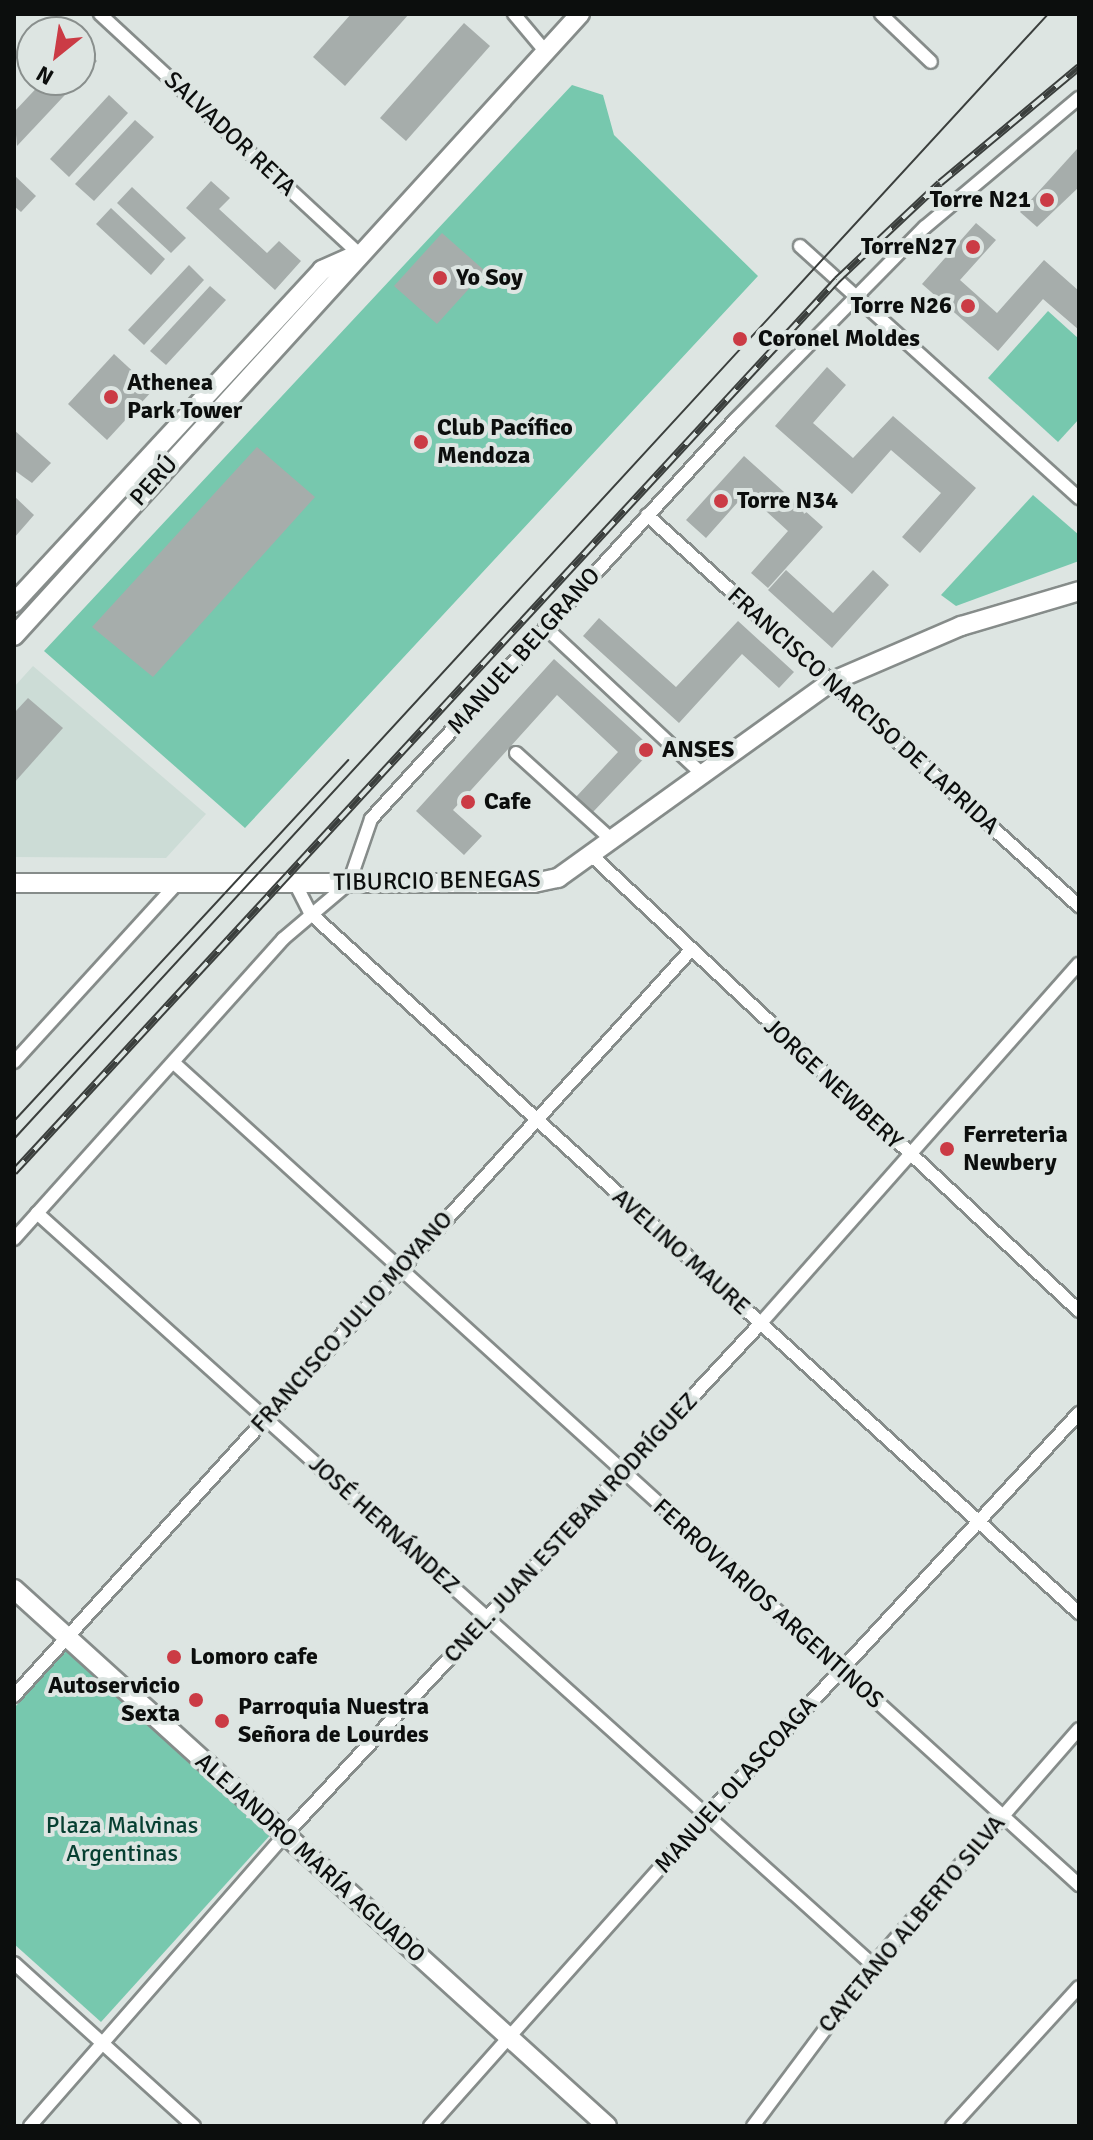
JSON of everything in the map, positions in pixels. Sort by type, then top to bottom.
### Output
[{"type":"street","name":"SALVADOR RETA","points":[[100,14],[359,254]]},
{"type":"street","points":[[514,14],[545,51]]},
{"type":"street","name":"PERÚ","points":[[14,636],[580,14]]},
{"type":"street","points":[[881,14],[931,62]]},
{"type":"street","name":"MANUEL BELGRANO","points":[[349,883],[371,819],[647,515],[855,295],[948,207],[1077,104]]},
{"type":"street","points":[[800,246],[1079,498]]},
{"type":"street","name":"PERÚ","points":[[14,603],[322,270],[359,254]]},
{"type":"street","name":"FRANCISCO NARCISO DE LAPRIDA","points":[[647,515],[1079,906]]},
{"type":"street","name":"TIBURCIO BENEGAS","points":[[14,883],[534,883],[558,878],[831,682],[961,626],[1079,591]]},
{"type":"street","points":[[546,628],[702,774]]},
{"type":"street","points":[[516,753],[611,839]]},
{"type":"street","name":"JORGE NEWBERY","points":[[590,854],[1079,1311]]},
{"type":"street","points":[[14,1062],[179,881]]},
{"type":"street","name":"AVELINO MAURE","points":[[294,881],[310,913],[1079,1613]]},
{"type":"street","points":[[14,1239],[310,913],[349,883]]},
{"type":"street","name":"FRANCISCO JULIO MOYANO","points":[[14,1696],[398,1269],[691,950]]},
{"type":"street","name":"CNEL. JUAN ESTEBAN RODRÍGUEZ","points":[[30,2126],[285,1835],[760,1324],[1079,964]]},
{"type":"street","name":"FERROVIARIOS ARGENTINOS","points":[[174,1063],[1079,1885]]},
{"type":"street","name":"JOSÉ HERNÁNDEZ","points":[[37,1213],[873,1965]]},
{"type":"street","name":"MANUEL OLASCOAGA","points":[[430,2126],[707,1815],[1079,1413]]},
{"type":"street","name":"ALEJANDRO MARÍA AGUADO","points":[[14,1589],[607,2126]]},
{"type":"street","name":"CAYETANO ALBERTO SILVA","points":[[753,2126],[873,1965],[1079,1729]]},
{"type":"street","points":[[14,1963],[194,2126]]},
{"type":"street","points":[[952,2126],[1079,1987]]},
{"type":"shaded area","points":[[33,666],[206,814],[166,858],[14,857],[14,687]]},
{"type":"green space","name":"Club Pacífico Mendoza","points":[[572,85],[603,95],[614,135],[758,276],[245,828],[44,651]]},
{"type":"green space","points":[[1048,311],[1079,339],[1079,419],[1058,442],[988,378]]},
{"type":"green space","points":[[1033,495],[1079,535],[1079,561],[956,606],[941,595]]},
{"type":"green space","name":"Plaza Malvinas Argentinas","points":[[69,1648],[273,1832],[101,2022],[14,1944],[14,1708]]},
{"type":"building","points":[[351,14],[409,14],[345,86],[313,57]]},
{"type":"building","points":[[464,23],[490,46],[406,141],[380,118]]},
{"type":"building","points":[[109,95],[128,113],[69,177],[50,159]]},
{"type":"building","points":[[29,96],[64,96],[17,146],[14,112]]},
{"type":"building","points":[[135,120],[154,137],[94,201],[75,184]]},
{"type":"building","name":"Torre N21","points":[[1077,149],[1079,187],[1037,227],[1020,212]]},
{"type":"building","points":[[14,175],[36,196],[21,212],[14,206]]},
{"type":"building","points":[[211,181],[230,198],[219,209],[267,253],[279,241],[301,261],[275,290],[186,208]]},
{"type":"building","points":[[132,187],[186,238],[171,253],[117,203]]},
{"type":"building","points":[[111,208],[165,259],[151,275],[96,224]]},
{"type":"building","points":[[976,223],[996,240],[960,280],[997,313],[1044,260],[1079,291],[1079,330],[1043,299],[998,351],[922,284]]},
{"type":"building","name":"Yo Soy","points":[[442,233],[485,271],[437,324],[394,286]]},
{"type":"building","points":[[189,265],[204,280],[144,345],[128,330]]},
{"type":"building","points":[[210,286],[226,300],[166,365],[150,351]]},
{"type":"building","name":"Athenea Park Tower","points":[[114,354],[153,390],[107,440],[68,404]]},
{"type":"building","points":[[827,367],[846,385],[813,423],[853,458],[893,416],[976,488],[920,553],[902,537],[941,493],[891,450],[852,494],[775,426]]},
{"type":"building","points":[[14,430],[51,463],[32,483],[14,470]]},
{"type":"building","points":[[257,447],[315,497],[153,677],[92,627]]},
{"type":"building","points":[[744,456],[823,527],[768,588],[751,573],[788,531],[746,493],[706,538],[686,520]]},
{"type":"building","points":[[14,496],[34,515],[14,538]]},
{"type":"building","points":[[786,570],[833,613],[873,570],[889,585],[832,648],[768,590]]},
{"type":"building","points":[[599,618],[676,687],[738,621],[794,672],[779,688],[742,654],[679,723],[583,636]]},
{"type":"building","points":[[554,659],[653,749],[592,813],[576,797],[618,752],[557,695],[453,810],[482,836],[464,855],[416,811]]},
{"type":"building","points":[[28,698],[63,728],[14,783],[14,713]]},
{"type":"tram line","points":[[14,1139],[1048,14]]},
{"type":"tram line","points":[[14,1121],[348,760]]},
{"type":"railway","points":[[14,1172],[837,280],[940,183],[1079,67]]},
{"type":"place","name":"Torre N21","points":[[1047,200]]},
{"type":"place","name":"TorreN27","points":[[973,247]]},
{"type":"place","name":"Yo Soy","points":[[440,278]]},
{"type":"place","name":"Torre N26","points":[[968,306]]},
{"type":"place","name":"Coronel Moldes","points":[[740,339]]},
{"type":"place","name":"Athenea Park Tower","points":[[111,397]]},
{"type":"place","name":"Club Pacífico Mendoza","points":[[421,442]]},
{"type":"place","name":"Torre N34","points":[[721,501]]},
{"type":"place","name":"ANSES","points":[[646,750]]},
{"type":"place","name":"Cafe","points":[[468,802]]},
{"type":"place","name":"Ferreteria Newbery","points":[[947,1149]]},
{"type":"place","name":"Lomoro cafe","points":[[174,1657]]},
{"type":"place","name":"Autoservicio Sexta","points":[[196,1700]]},
{"type":"place","name":"Parroquia Nuestra Señora de Lourdes","points":[[222,1721]]}]
